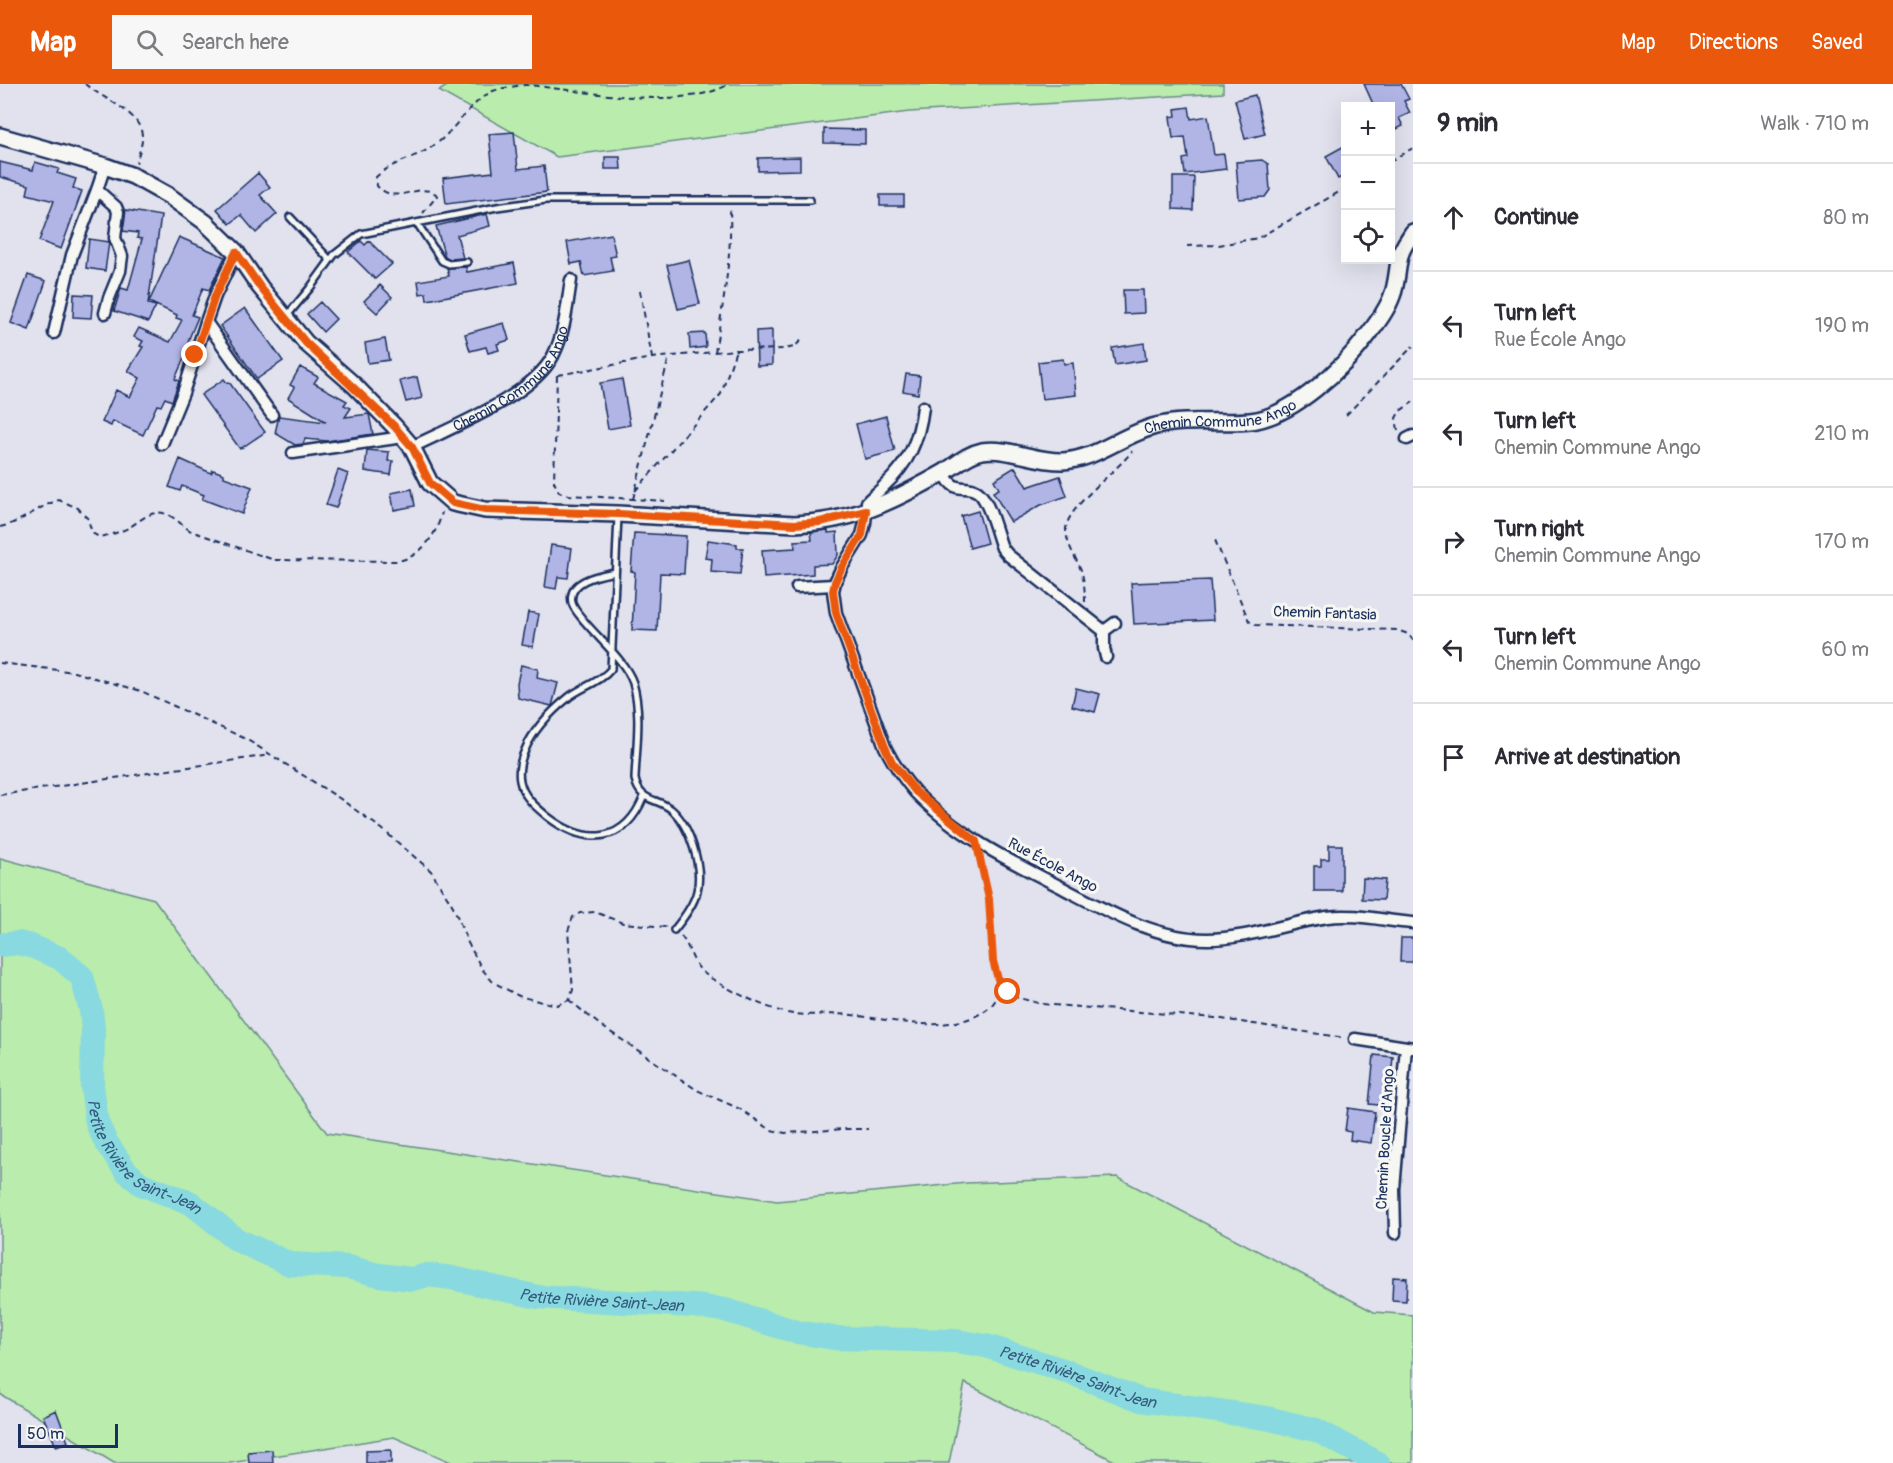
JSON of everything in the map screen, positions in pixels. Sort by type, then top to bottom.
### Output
[{"type":"street","name":"Chemin Commune Ango","points":[[0,136],[133,176],[169,196],[205,222],[236,252],[306,343],[354,386],[408,442],[430,483],[453,503],[485,510],[618,514],[795,524],[828,521],[866,511],[944,472],[966,457],[984,451],[1050,461],[1078,458],[1156,426],[1184,422],[1251,421],[1284,411],[1298,402],[1345,361],[1368,335],[1393,295],[1400,254],[1413,232]]},
{"type":"street","points":[[54,333],[72,255],[105,166]]},
{"type":"street","points":[[97,190],[116,207],[118,212],[115,238],[122,256],[120,271],[105,313]]},
{"type":"street","points":[[162,444],[180,402],[215,296],[236,252]]},
{"type":"street","name":"Chemin Commune Ango","points":[[293,453],[408,442],[499,404],[535,380],[553,357],[561,336],[570,280]]},
{"type":"street","points":[[207,322],[272,416]]},
{"type":"street","points":[[797,587],[834,585],[842,567],[862,535],[867,502],[886,485],[914,448],[919,434],[923,407]]},
{"type":"street","points":[[944,472],[952,485],[972,489],[981,495],[1002,548],[1008,555],[1104,631]]},
{"type":"street","name":"Rue École Ango","points":[[834,585],[836,613],[892,762],[916,792],[976,841],[1135,924],[1185,938],[1208,939],[1234,936],[1327,917],[1344,916],[1413,923]]},
{"type":"street","points":[[1104,631],[1115,623]]},
{"type":"street","points":[[1104,631],[1106,657]]},
{"type":"street","name":"Chemin Boucle d'Ango","points":[[1355,1040],[1409,1048],[1395,1189],[1395,1233]]},
{"type":"lane","points":[[285,318],[330,260],[360,234],[497,207],[546,200],[810,200]]},
{"type":"lane","points":[[290,217],[330,260]]},
{"type":"lane","points":[[417,223],[442,261],[449,264],[467,262]]},
{"type":"lane","points":[[618,514],[611,669],[606,675],[569,698],[536,731],[526,748],[520,766],[520,780],[525,795],[539,810],[569,832],[588,836],[620,829],[631,820],[644,796]]},
{"type":"lane","points":[[615,572],[583,580],[573,593],[572,603],[580,616],[612,653],[622,661],[633,683],[638,712],[635,780],[637,790],[644,796],[671,809],[689,833],[699,877],[697,892],[690,908],[674,930]]},
{"type":"path","points":[[85,84],[135,118],[141,129],[142,140],[133,176]]},
{"type":"path","points":[[417,223],[423,212],[435,200],[436,194],[427,190],[389,195],[377,186],[376,177],[384,169],[419,155],[433,146],[447,135],[476,104],[494,91],[525,85],[630,97],[679,97],[704,93],[729,84]]},
{"type":"path","points":[[1395,158],[1413,148]]},
{"type":"path","points":[[1187,246],[1219,245],[1257,238],[1341,191]]},
{"type":"path","points":[[715,352],[728,273],[731,237],[730,200]]},
{"type":"path","points":[[640,291],[652,358]]},
{"type":"path","points":[[666,501],[569,495],[559,492],[554,482],[557,375],[652,358],[736,350],[785,349],[794,347],[803,339]]},
{"type":"path","points":[[1346,415],[1413,346]]},
{"type":"path","points":[[635,491],[720,394],[736,350]]},
{"type":"path","points":[[633,499],[669,357]]},
{"type":"path","points":[[1410,438],[1400,433],[1396,426],[1396,418],[1400,411],[1413,402]]},
{"type":"path","points":[[1085,617],[1082,573],[1065,533],[1066,524],[1073,511],[1083,500],[1130,455],[1138,439],[1137,432]]},
{"type":"path","points":[[0,527],[18,521],[41,507],[59,500],[78,508],[88,519],[92,533],[99,537],[129,528],[150,513],[161,513],[172,517],[181,526],[191,531],[274,560],[397,561],[412,557],[423,549],[441,517],[442,495]]},
{"type":"path","name":"Chemin Fantasia","points":[[1215,540],[1248,621],[1255,625],[1397,630],[1408,634],[1413,640]]},
{"type":"path","points":[[0,663],[74,672],[141,691],[246,739],[339,798],[382,829],[431,871],[453,906],[468,943],[482,969],[493,982],[519,996],[557,1005],[569,1000],[573,990],[568,931],[573,917],[580,913],[595,912],[623,923],[659,926],[674,930],[684,939],[692,960],[706,974],[769,1007],[792,1014],[839,1014],[910,1023],[951,1022],[981,1013],[993,1005],[1003,987]]},
{"type":"path","points":[[0,795],[271,755]]},
{"type":"path","points":[[976,841],[989,899],[993,961],[1003,987],[1015,997],[1042,1004],[1215,1018],[1355,1040]]},
{"type":"path","points":[[569,1000],[600,1025],[697,1090],[740,1109],[771,1130],[784,1133],[868,1129]]},
{"type":"green space","points":[[450,84],[1223,84],[1223,93],[909,112],[557,157],[439,91]]},
{"type":"green space","points":[[0,858],[154,899],[327,1133],[777,1201],[967,1183],[1117,1177],[1374,1312],[1413,1315],[1413,1463],[1118,1463],[965,1383],[949,1463],[453,1463],[394,1437],[230,1463],[114,1463],[0,1394]]},
{"type":"building","points":[[1364,84],[1401,84],[1409,99],[1404,101],[1410,113],[1399,118],[1403,126],[1395,130],[1395,102],[1372,102]]},
{"type":"building","points":[[1255,95],[1265,134],[1245,139],[1235,100]]},
{"type":"building","points":[[1189,107],[1191,119],[1208,116],[1214,155],[1224,154],[1226,169],[1185,174],[1183,159],[1188,158],[1185,137],[1173,138],[1170,117],[1176,116],[1175,109]]},
{"type":"building","points":[[824,129],[865,130],[865,144],[824,143]]},
{"type":"building","points":[[514,132],[518,169],[544,166],[547,192],[446,204],[443,178],[493,172],[489,134]]},
{"type":"building","points":[[1341,148],[1341,178],[1338,179],[1326,156]]},
{"type":"building","points":[[605,157],[620,157],[621,169],[605,169]]},
{"type":"building","points":[[800,157],[800,170],[758,171],[758,158]]},
{"type":"building","points":[[1262,160],[1268,164],[1270,190],[1265,197],[1239,199],[1236,162]]},
{"type":"building","points":[[0,162],[33,170],[35,162],[59,169],[57,173],[76,179],[73,188],[82,191],[61,249],[39,241],[54,201],[27,194],[29,185],[0,177]]},
{"type":"building","points":[[258,173],[270,187],[260,195],[277,214],[256,233],[241,215],[230,224],[217,209]]},
{"type":"building","points":[[1173,177],[1194,177],[1193,210],[1173,209]]},
{"type":"building","points":[[880,195],[904,195],[904,206],[880,206]]},
{"type":"building","points":[[126,210],[161,216],[148,304],[156,306],[148,322],[114,311],[121,288],[128,290],[142,239],[137,238],[138,233],[123,231]]},
{"type":"building","points":[[487,214],[490,226],[457,235],[463,258],[445,257],[436,226]]},
{"type":"building","points":[[611,234],[616,256],[610,257],[613,271],[584,276],[581,262],[571,264],[567,242]]},
{"type":"building","points":[[179,237],[225,257],[209,290],[203,288],[192,315],[198,317],[188,341],[191,342],[175,379],[179,381],[172,401],[165,398],[161,406],[157,405],[143,435],[113,421],[111,426],[102,422],[116,390],[130,397],[140,378],[128,371],[143,347],[140,346],[143,341],[134,337],[139,328],[170,342],[182,320],[176,318],[177,315],[149,302]]},
{"type":"building","points":[[89,239],[109,242],[105,271],[86,268]]},
{"type":"building","points":[[361,241],[365,245],[369,241],[392,264],[375,279],[348,252]]},
{"type":"building","points":[[689,260],[700,304],[678,309],[667,265]]},
{"type":"building","points":[[514,263],[518,283],[427,300],[426,293],[420,294],[418,281],[449,276],[447,268],[466,267],[467,272]]},
{"type":"building","points":[[28,275],[46,281],[29,330],[11,323]]},
{"type":"building","points":[[380,285],[392,297],[377,313],[364,301]]},
{"type":"building","points":[[1123,290],[1143,290],[1144,313],[1124,314]]},
{"type":"building","points":[[74,294],[93,295],[91,318],[73,317]]},
{"type":"building","points":[[320,302],[336,319],[323,332],[307,314]]},
{"type":"building","points":[[245,308],[283,361],[257,379],[220,326]]},
{"type":"building","points":[[504,323],[509,340],[497,344],[499,350],[488,353],[486,347],[470,351],[465,334]]},
{"type":"building","points":[[772,330],[772,365],[757,366],[756,331]]},
{"type":"building","points":[[705,333],[706,347],[690,349],[689,334]]},
{"type":"building","points":[[385,339],[389,360],[368,363],[365,343]]},
{"type":"building","points":[[1144,343],[1146,360],[1115,365],[1112,348]]},
{"type":"building","points":[[1063,359],[1064,364],[1073,363],[1076,395],[1042,399],[1038,362]]},
{"type":"building","points":[[300,367],[318,377],[314,383],[347,401],[344,405],[351,408],[345,417],[369,414],[373,434],[327,441],[305,439],[303,444],[295,445],[275,433],[279,416],[326,422],[288,398],[294,387],[290,385]]},
{"type":"building","points":[[906,374],[920,376],[918,394],[903,391]]},
{"type":"building","points":[[417,377],[422,398],[406,402],[400,381]]},
{"type":"building","points":[[224,379],[227,383],[229,382],[265,432],[240,449],[201,395]]},
{"type":"building","points":[[622,379],[630,425],[608,429],[600,383]]},
{"type":"building","points":[[886,416],[895,451],[865,459],[856,424]]},
{"type":"building","points":[[367,450],[389,452],[388,461],[393,461],[391,475],[365,471]]},
{"type":"building","points":[[180,459],[211,473],[213,470],[224,474],[224,477],[252,487],[242,514],[202,499],[204,495],[182,486],[180,491],[169,487]]},
{"type":"building","points":[[1015,467],[1027,487],[1060,476],[1067,496],[1041,505],[1011,522],[993,492],[999,489],[994,480]]},
{"type":"building","points":[[338,470],[348,474],[336,508],[326,505]]},
{"type":"building","points":[[412,489],[415,506],[394,510],[391,493]]},
{"type":"building","points":[[978,511],[987,543],[970,548],[961,516]]},
{"type":"building","points":[[828,530],[828,533],[837,532],[838,555],[832,564],[813,565],[813,574],[764,578],[762,550],[795,548],[794,541],[812,540],[811,532]]},
{"type":"building","points":[[634,533],[686,536],[684,574],[660,573],[657,631],[632,630],[635,572],[631,571]]},
{"type":"building","points":[[708,540],[737,544],[737,548],[743,548],[740,574],[711,572],[712,559],[705,558]]},
{"type":"building","points":[[551,545],[572,548],[568,578],[558,577],[556,589],[545,587]]},
{"type":"building","points":[[1210,580],[1213,620],[1134,624],[1131,583]]},
{"type":"building","points":[[528,612],[539,614],[533,647],[522,645]]},
{"type":"building","points":[[521,665],[538,669],[537,678],[558,683],[552,706],[518,698],[517,683]]},
{"type":"building","points":[[1076,688],[1100,694],[1095,712],[1072,706]]},
{"type":"building","points":[[1329,845],[1342,845],[1342,891],[1314,891],[1314,866],[1321,866],[1321,859],[1329,859]]},
{"type":"building","points":[[1363,878],[1385,880],[1383,900],[1362,899]]},
{"type":"building","points":[[1401,938],[1413,938],[1413,962],[1400,962]]},
{"type":"building","points":[[1374,1055],[1393,1057],[1388,1106],[1369,1104]]},
{"type":"building","points":[[1348,1108],[1375,1112],[1371,1143],[1350,1140],[1351,1132],[1345,1131]]},
{"type":"building","points":[[1393,1277],[1407,1278],[1406,1301],[1392,1300]]},
{"type":"building","points":[[56,1410],[68,1442],[56,1446],[43,1416]]},
{"type":"building","points":[[272,1450],[273,1463],[249,1463],[248,1452]]},
{"type":"building","points":[[391,1450],[391,1463],[366,1463],[366,1451]]},
{"type":"waterway","name":"Petite Rivière Saint-Jean","points":[[0,945],[18,943],[31,946],[60,958],[82,977],[91,1010],[93,1029],[92,1086],[97,1123],[106,1142],[126,1171],[141,1184],[191,1203],[237,1240],[290,1264],[348,1267],[379,1275],[412,1279],[428,1275],[452,1278],[538,1297],[694,1306],[725,1310],[797,1332],[834,1338],[956,1341],[986,1346],[1063,1370],[1141,1400],[1266,1418],[1316,1430],[1378,1463]]},
{"type":"route","points":[[195,355],[215,296],[236,252],[260,287],[306,343],[394,426],[412,447],[430,483],[453,503],[485,510],[618,514],[795,524],[844,518],[866,511],[862,535],[835,582],[833,596],[836,613],[892,762],[916,792],[976,841],[989,899],[993,961],[998,979],[1008,992]]}]
